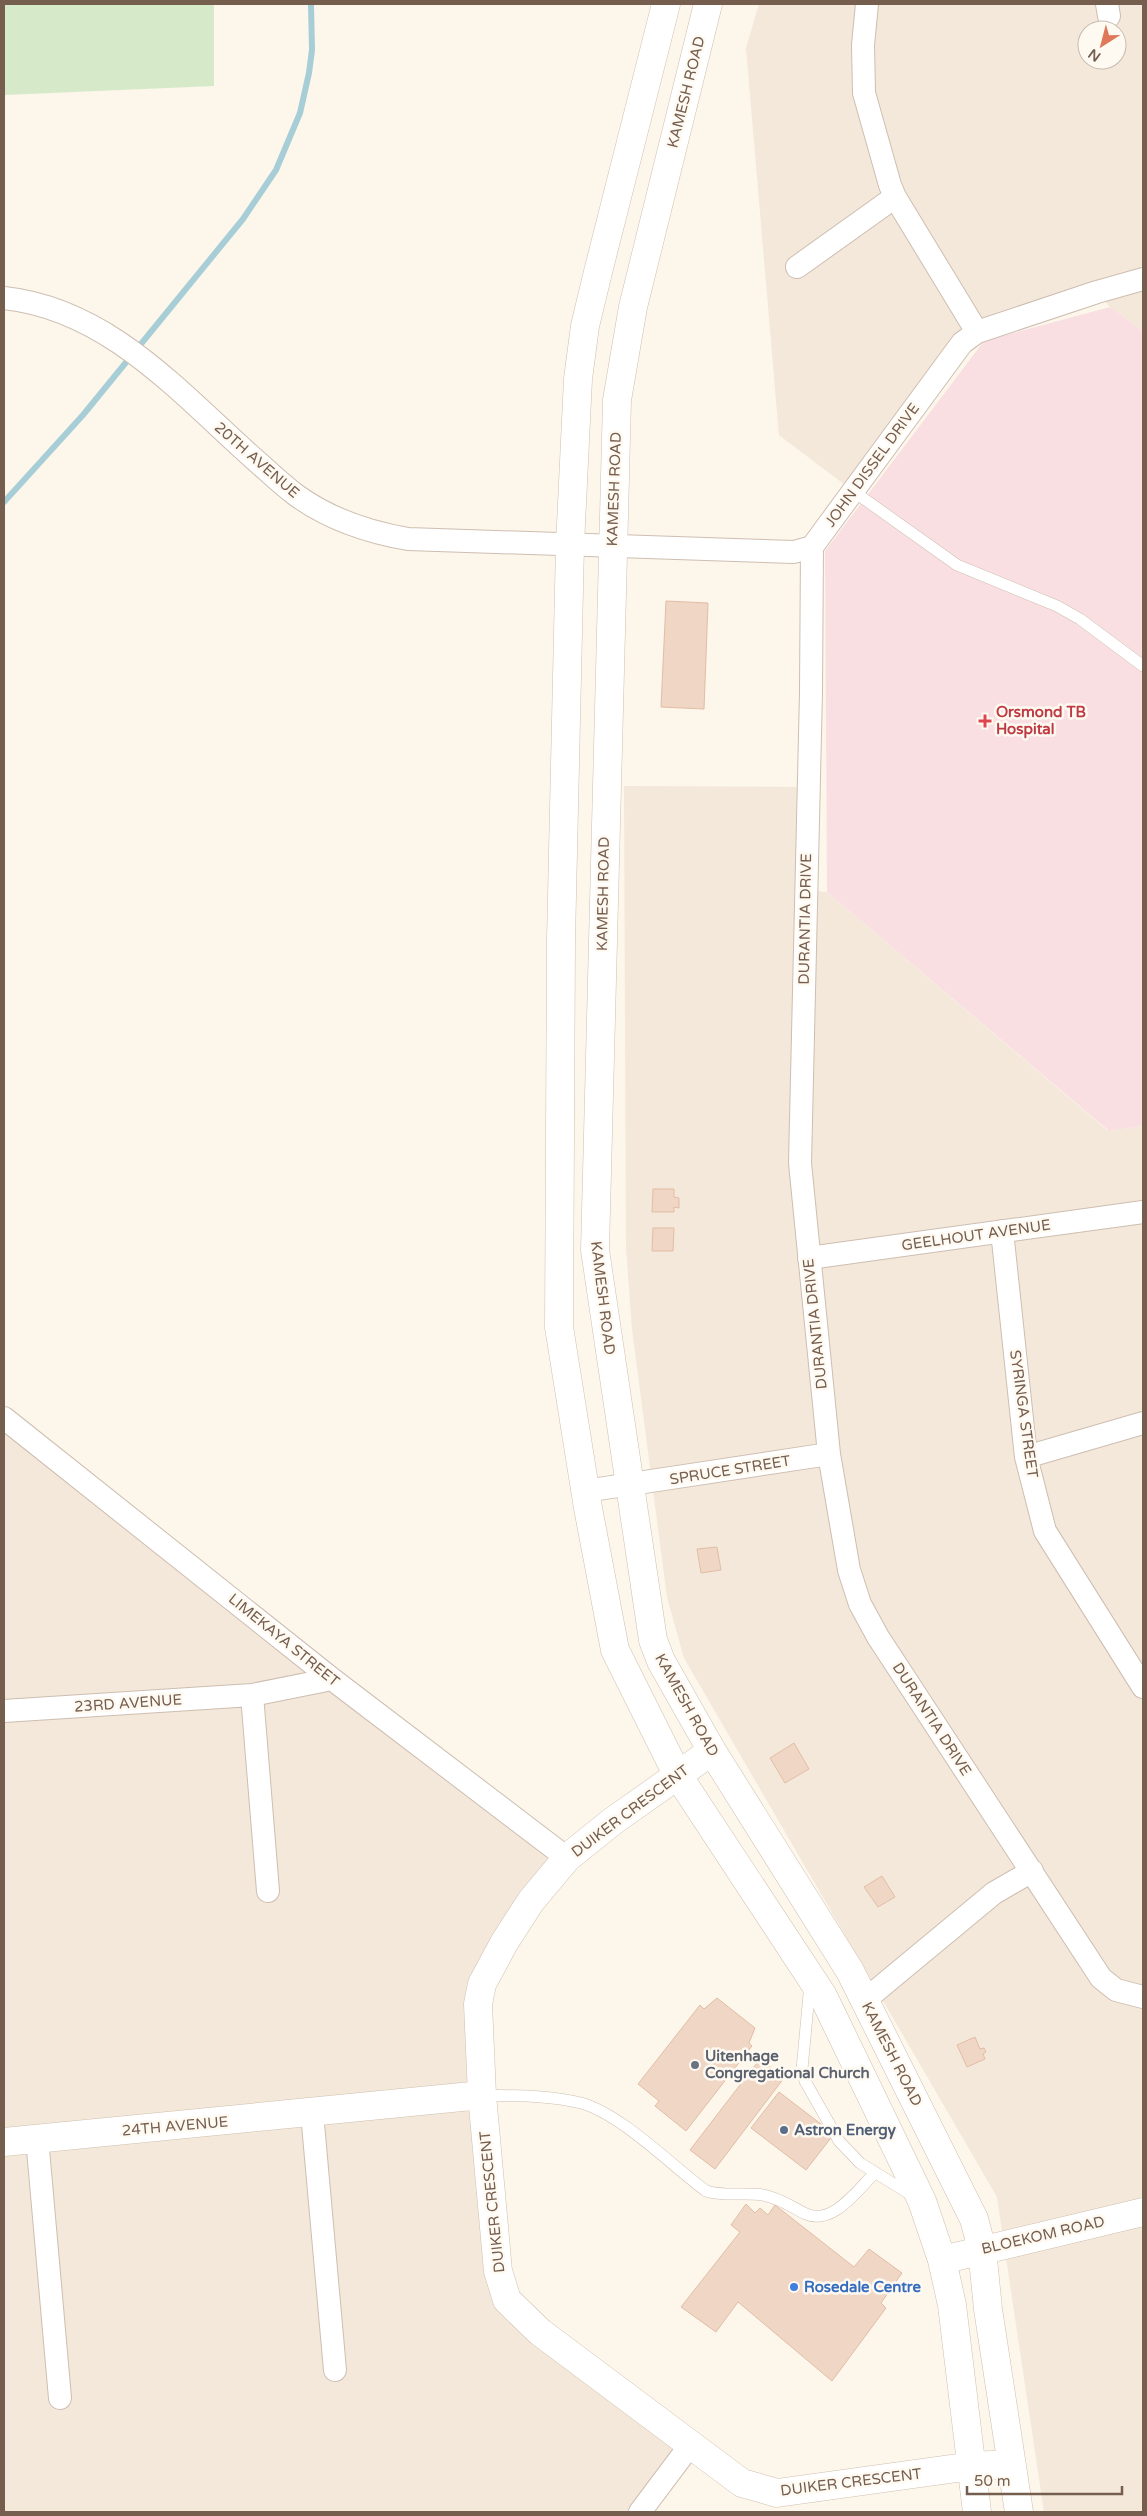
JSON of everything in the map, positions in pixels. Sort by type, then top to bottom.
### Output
[{"type":"main road","points":[[666,4],[585,326],[578,379],[570,545],[561,940],[559,1328],[585,1491],[615,1650],[677,1774],[823,1996],[922,2201],[942,2260],[952,2305],[978,2512]]},
{"type":"main road","name":"KAMESH ROAD","points":[[708,4],[635,298],[616,400],[595,1250],[653,1640],[660,1661],[712,1751],[850,1971],[974,2219],[982,2250],[988,2309],[1018,2512]]},
{"type":"main road","name":"DUIKER CRESCENT","points":[[712,1751],[677,1774],[567,1858],[531,1901],[504,1943],[482,1984],[478,2004],[482,2095],[498,2271],[506,2300],[540,2332],[742,2483],[777,2494],[972,2466],[1011,2464]]},
{"type":"main road","name":"24TH AVENUE","points":[[4,2142],[482,2095]]},
{"type":"main road","name":"BLOEKOM ROAD","points":[[942,2260],[1143,2212]]},
{"type":"street","points":[[867,4],[863,38],[864,93],[873,132],[895,197],[977,332]]},
{"type":"street","points":[[797,267],[895,197]]},
{"type":"street","name":"JOHN DISSEL DRIVE","points":[[812,547],[953,353],[977,332],[1097,292],[1143,279]]},
{"type":"street","name":"20TH AVENUE","points":[[4,298],[28,301],[65,312],[114,337],[158,372],[288,488],[310,504],[346,523],[377,533],[408,539],[570,545]]},
{"type":"street","points":[[570,545],[794,552],[812,547]]},
{"type":"street","name":"DURANTIA DRIVE","points":[[812,547],[812,692],[800,1163],[828,1454],[849,1570],[860,1604],[878,1637],[1101,1978],[1116,1990],[1143,1997]]},
{"type":"street","name":"GEELHOUT AVENUE","points":[[809,1258],[1143,1212]]},
{"type":"street","name":"SYRINGA STREET","points":[[1002,1232],[1026,1457],[1045,1531],[1143,1687]]},
{"type":"street","name":"LIMEKAYA STREET","points":[[4,1418],[332,1679],[567,1858]]},
{"type":"street","points":[[1026,1457],[1143,1423]]},
{"type":"street","name":"SPRUCE STREET","points":[[585,1491],[631,1486],[828,1454]]},
{"type":"street","name":"23RD AVENUE","points":[[4,1712],[252,1695],[332,1679]]},
{"type":"street","points":[[252,1695],[268,1891]]},
{"type":"street","points":[[865,2000],[994,1893],[1032,1871]]},
{"type":"street","points":[[312,2113],[336,2370]]},
{"type":"street","points":[[37,2138],[60,2398]]},
{"type":"street","points":[[640,2512],[691,2444]]},
{"type":"lane","points":[[853,491],[957,565],[1057,606],[1080,619],[1143,666]]},
{"type":"lane","points":[[811,1977],[802,2068],[804,2081],[839,2141],[860,2164],[922,2201]]},
{"type":"lane","points":[[482,2095],[537,2096],[582,2104],[611,2116],[706,2190],[718,2195],[751,2194],[778,2199],[807,2214],[820,2216],[836,2212],[875,2173]]},
{"type":"shaded area","points":[[759,4],[1143,4],[1143,331],[1110,307],[1097,292],[977,332],[853,491],[779,435],[746,48]]},
{"type":"shaded area","name":"Orsmond TB Hospital","points":[[1110,307],[1143,331],[1143,1126],[1109,1131],[827,892],[825,551],[984,341]]},
{"type":"shaded area","points":[[624,786],[808,787],[806,890],[827,892],[1108,1131],[1143,1126],[1143,2512],[1044,2512],[997,2197],[684,1658],[667,1597],[632,1329],[626,1247]]},
{"type":"shaded area","points":[[4,1419],[567,1858],[476,1965],[467,2015],[499,2301],[692,2457],[648,2512],[4,2512]]},
{"type":"green space","points":[[4,4],[214,4],[214,86],[4,95]]},
{"type":"building","points":[[666,601],[708,603],[704,709],[661,707]]},
{"type":"building","points":[[653,1189],[674,1189],[674,1197],[679,1198],[679,1208],[674,1207],[674,1212],[652,1212]]},
{"type":"building","points":[[653,1228],[674,1228],[673,1251],[652,1251]]},
{"type":"building","points":[[717,1547],[721,1570],[701,1573],[697,1549]]},
{"type":"building","points":[[794,1743],[809,1769],[785,1783],[770,1758]]},
{"type":"building","points":[[882,1876],[895,1897],[878,1907],[864,1887]]},
{"type":"building","name":"Uitenhage Congregational Church","points":[[717,1998],[755,2028],[749,2043],[752,2046],[686,2131],[655,2106],[659,2101],[638,2084],[700,2005],[704,2009]]},
{"type":"building","points":[[975,2037],[980,2049],[984,2048],[986,2052],[983,2054],[985,2059],[967,2067],[957,2045]]},
{"type":"building","points":[[760,2059],[784,2078],[715,2169],[690,2150]]},
{"type":"building","points":[[779,2092],[834,2134],[806,2170],[751,2128]]},
{"type":"building","name":"Rosedale Centre","points":[[746,2204],[755,2213],[760,2208],[768,2215],[775,2205],[854,2267],[869,2249],[902,2273],[881,2303],[886,2308],[832,2381],[738,2302],[716,2332],[681,2307],[740,2232],[731,2225]]},
{"type":"waterway","points":[[4,502],[83,415],[243,219],[276,170],[300,113],[309,73],[312,50],[311,4]]},
{"type":"place","name":"Orsmond TB Hospital","points":[[985,721]]},
{"type":"place","name":"Uitenhage Congregational Church","points":[[695,2065]]},
{"type":"place","name":"Astron Energy","points":[[784,2130]]},
{"type":"place","name":"Rosedale Centre","points":[[794,2287]]}]
